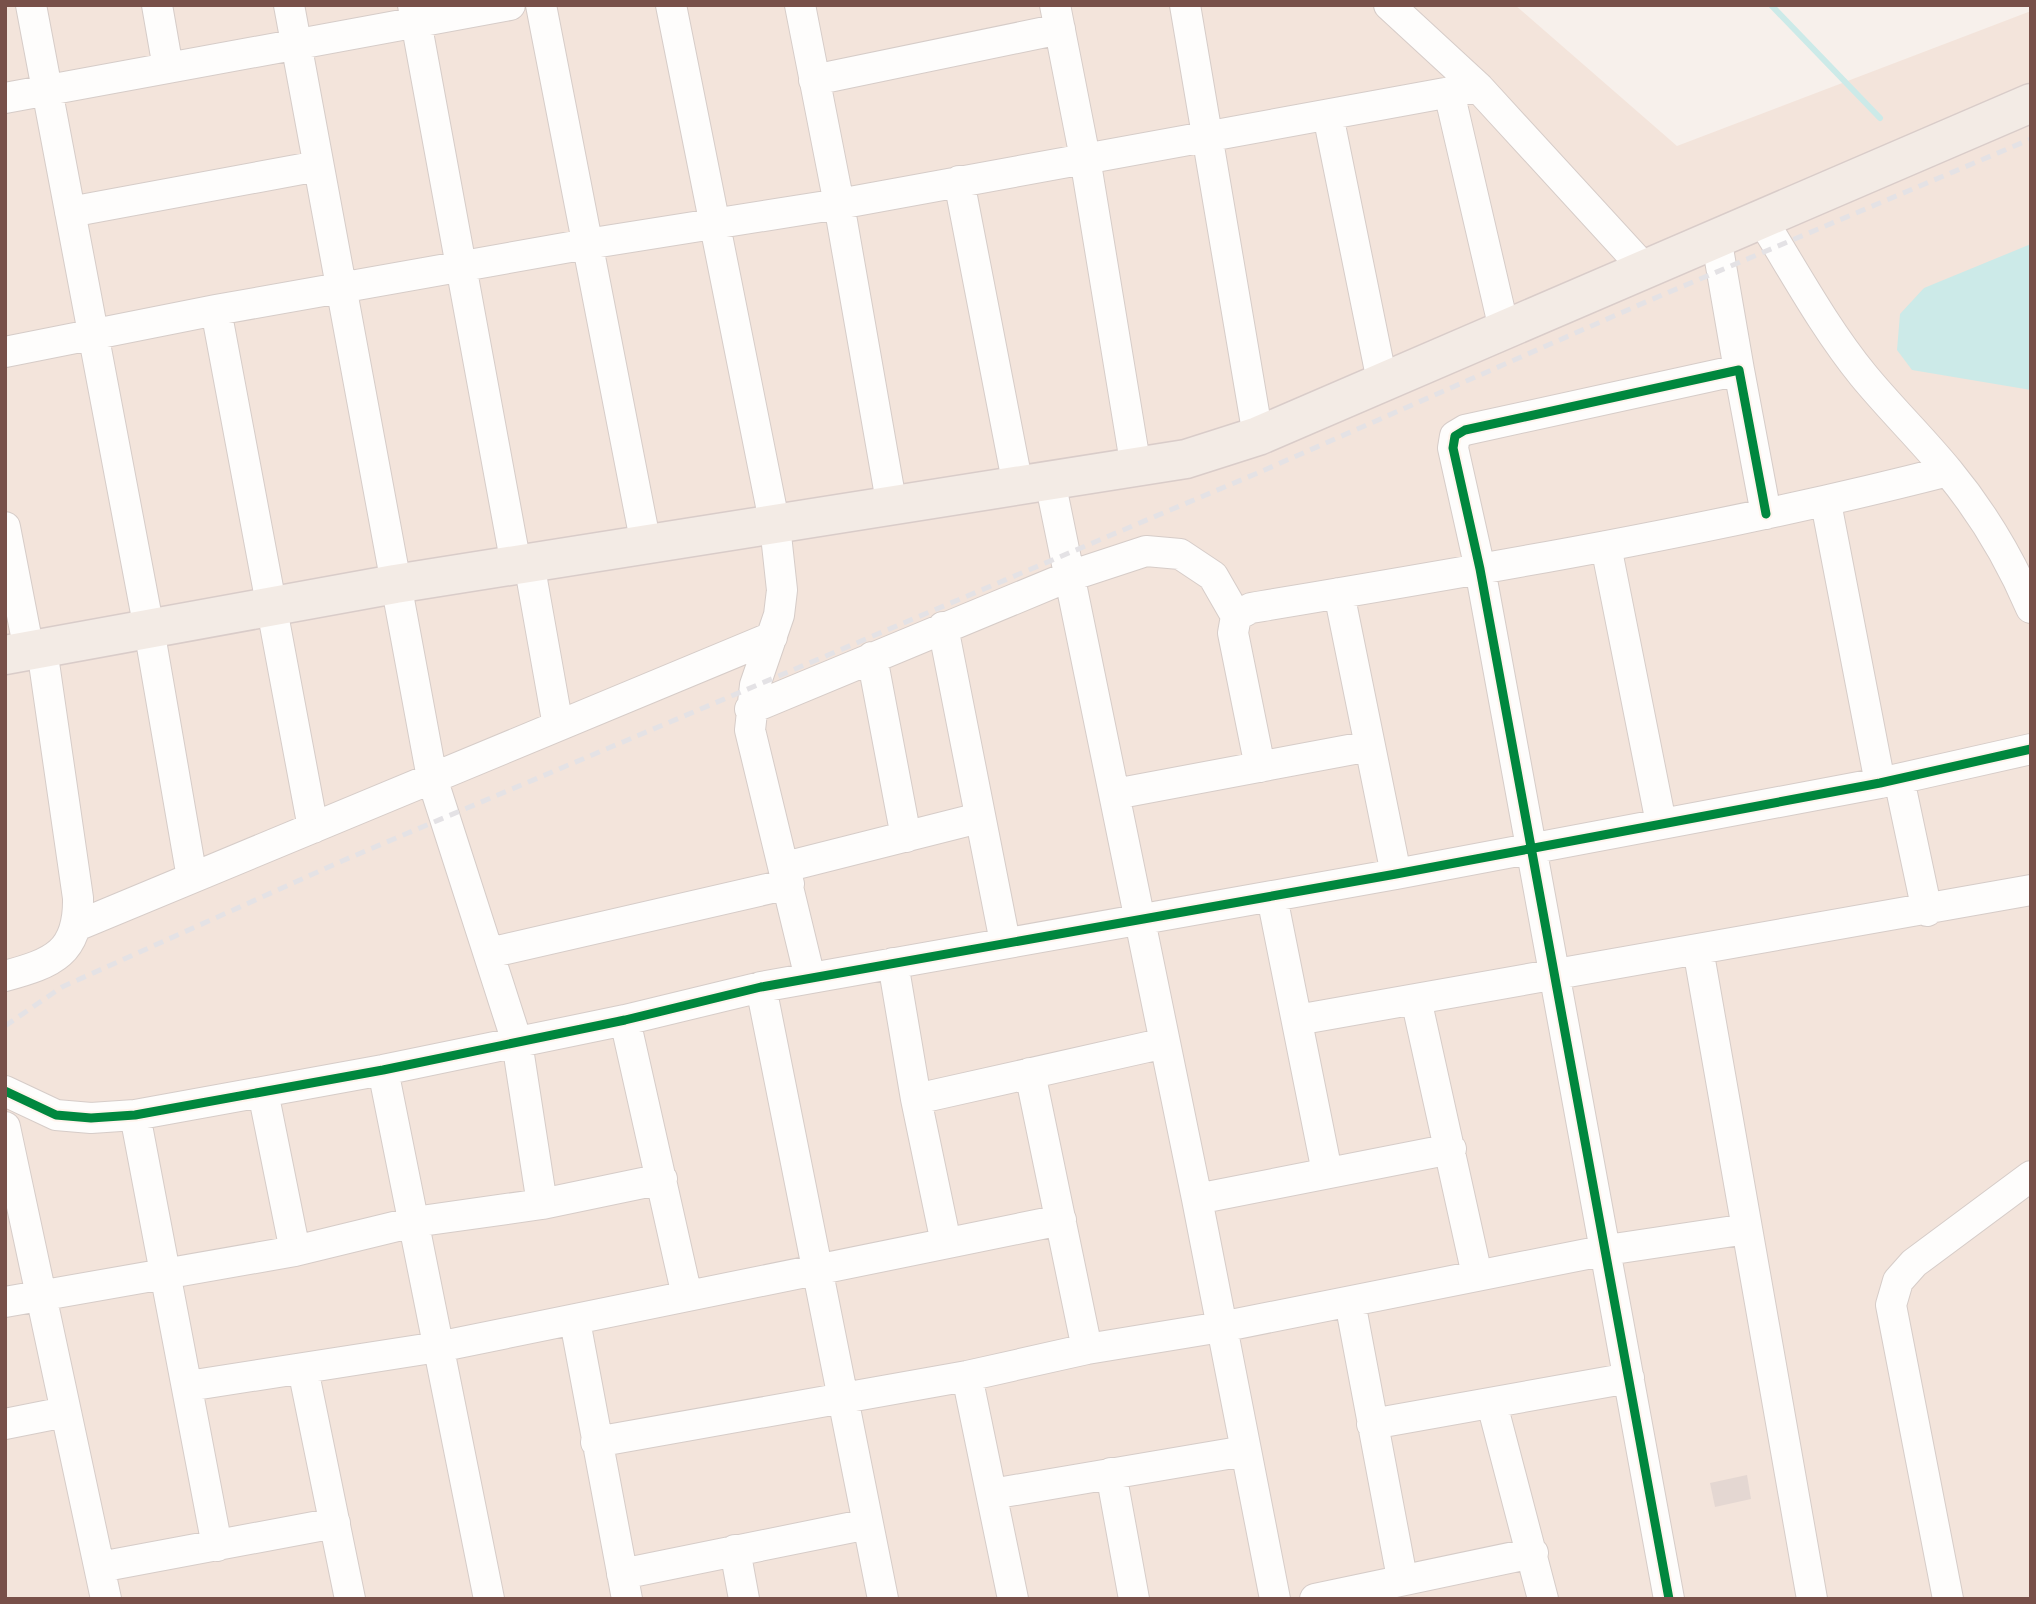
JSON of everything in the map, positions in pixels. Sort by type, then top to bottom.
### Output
[{"type":"main road","points":[[25,651],[395,584],[1186,459],[1258,436],[2031,103]]},
{"type":"street","points":[[31,5],[149,629],[192,878]]},
{"type":"street","points":[[157,5],[168,68]]},
{"type":"street","points":[[289,5],[339,288],[432,778],[517,1042],[542,1204]]},
{"type":"street","points":[[5,98],[296,44],[415,13],[510,5]]},
{"type":"street","points":[[541,5],[646,545]]},
{"type":"street","points":[[671,5],[775,526],[782,590],[772,637],[751,709],[750,730],[810,978]]},
{"type":"street","points":[[800,5],[839,204],[892,507]]},
{"type":"street","points":[[1185,5],[1258,436]]},
{"type":"street","points":[[1389,5],[1463,90],[1644,268]]},
{"type":"street","points":[[415,13],[461,268],[558,726]]},
{"type":"street","points":[[814,80],[1057,17],[1084,158],[1136,468]]},
{"type":"street","points":[[5,352],[216,310],[587,244],[839,204],[1463,90]]},
{"type":"street","points":[[1463,90],[1504,329]]},
{"type":"street","points":[[1328,115],[1382,381]]},
{"type":"street","points":[[70,212],[318,166]]},
{"type":"street","points":[[959,181],[1034,484],[1070,576],[1197,1199],[1275,1599]]},
{"type":"street","points":[[1761,218],[1824,321],[1861,373],[1948,471],[1978,510],[2008,560],[2031,608]]},
{"type":"street","points":[[1717,237],[1766,514]]},
{"type":"street","points":[[216,310],[313,828]]},
{"type":"street","points":[[1669,1599],[1480,569],[1453,448],[1455,436],[1465,430],[1739,370]]},
{"type":"street","points":[[1236,615],[1251,608],[1606,547],[1826,503],[1948,471]]},
{"type":"street","points":[[1826,503],[1890,781],[1927,911]]},
{"type":"street","points":[[5,527],[25,651],[78,898],[79,925],[65,949],[42,966],[5,976]]},
{"type":"street","points":[[1606,547],[1661,823]]},
{"type":"street","points":[[751,709],[1070,576],[1146,551],[1180,554],[1213,576],[1236,615],[1233,633],[1261,767]]},
{"type":"street","points":[[1339,593],[1396,874]]},
{"type":"street","points":[[943,627],[1005,942]]},
{"type":"street","points":[[79,925],[772,637]]},
{"type":"street","points":[[872,657],[906,837]]},
{"type":"street","points":[[1115,794],[1370,746]]},
{"type":"street","points":[[5,1091],[56,1115],[91,1118],[135,1115],[383,1070],[625,1020],[761,987],[1396,874],[1890,781],[2031,749]]},
{"type":"street","points":[[489,953],[787,876],[906,837],[979,818]]},
{"type":"street","points":[[1297,1020],[1554,973],[1927,911],[2031,890]]},
{"type":"street","points":[[1272,897],[1327,1172]]},
{"type":"street","points":[[1698,949],[1812,1599]]},
{"type":"street","points":[[893,963],[916,1099],[946,1243]]},
{"type":"street","points":[[761,987],[884,1599]]},
{"type":"street","points":[[1416,999],[1451,1149],[1476,1276]]},
{"type":"street","points":[[625,1020],[687,1296]]},
{"type":"street","points":[[916,1099],[1165,1043]]},
{"type":"street","points":[[383,1070],[488,1599]]},
{"type":"street","points":[[1030,1073],[1087,1349]]},
{"type":"street","points":[[263,1092],[295,1251]]},
{"type":"street","points":[[135,1115],[217,1546]]},
{"type":"street","points":[[5,1127],[106,1599]]},
{"type":"street","points":[[1197,1199],[1451,1149]]},
{"type":"street","points":[[1948,1599],[1891,1305],[1899,1281],[1914,1263],[2031,1176]]},
{"type":"street","points":[[5,1302],[295,1251],[414,1222],[542,1204],[662,1180]]},
{"type":"street","points":[[188,1385],[438,1348],[1061,1220]]},
{"type":"street","points":[[596,1441],[967,1376],[1087,1349],[1221,1327],[1607,1250],[1747,1229]]},
{"type":"street","points":[[1350,1302],[1402,1578]]},
{"type":"street","points":[[575,1321],[624,1586],[735,1550],[868,1524]]},
{"type":"street","points":[[303,1369],[350,1599]]},
{"type":"street","points":[[967,1376],[1013,1599]]},
{"type":"street","points":[[1372,1424],[1629,1378]]},
{"type":"street","points":[[1492,1404],[1543,1599]]},
{"type":"street","points":[[5,1424],[65,1412]]},
{"type":"street","points":[[992,1494],[1245,1451]]},
{"type":"street","points":[[1111,1473],[1134,1599]]},
{"type":"street","points":[[100,1567],[335,1523]]},
{"type":"street","points":[[735,1550],[744,1599]]},
{"type":"street","points":[[1315,1599],[1402,1578],[1533,1553]]},
{"type":"shaded area","points":[[5,5],[1515,5],[1677,146],[2031,11],[2031,1599],[5,1599]]},
{"type":"water","points":[[2031,244],[2031,390],[1912,370],[1897,350],[1900,314],[1924,288]]},
{"type":"building","points":[[1747,1475],[1751,1499],[1715,1507],[1710,1483]]},
{"type":"waterway","points":[[1771,5],[1880,118]]},
{"type":"railway","points":[[5,1026],[62,987],[342,861],[1260,472],[1648,301],[2031,139]]},
{"type":"cycle path","points":[[1669,1599],[1480,569],[1453,448],[1455,436],[1465,430],[1739,370],[1766,514]]},
{"type":"cycle path","points":[[5,1091],[56,1115],[91,1118],[135,1115],[383,1070],[625,1020],[761,987],[1396,874],[1880,783],[2031,749]]}]
